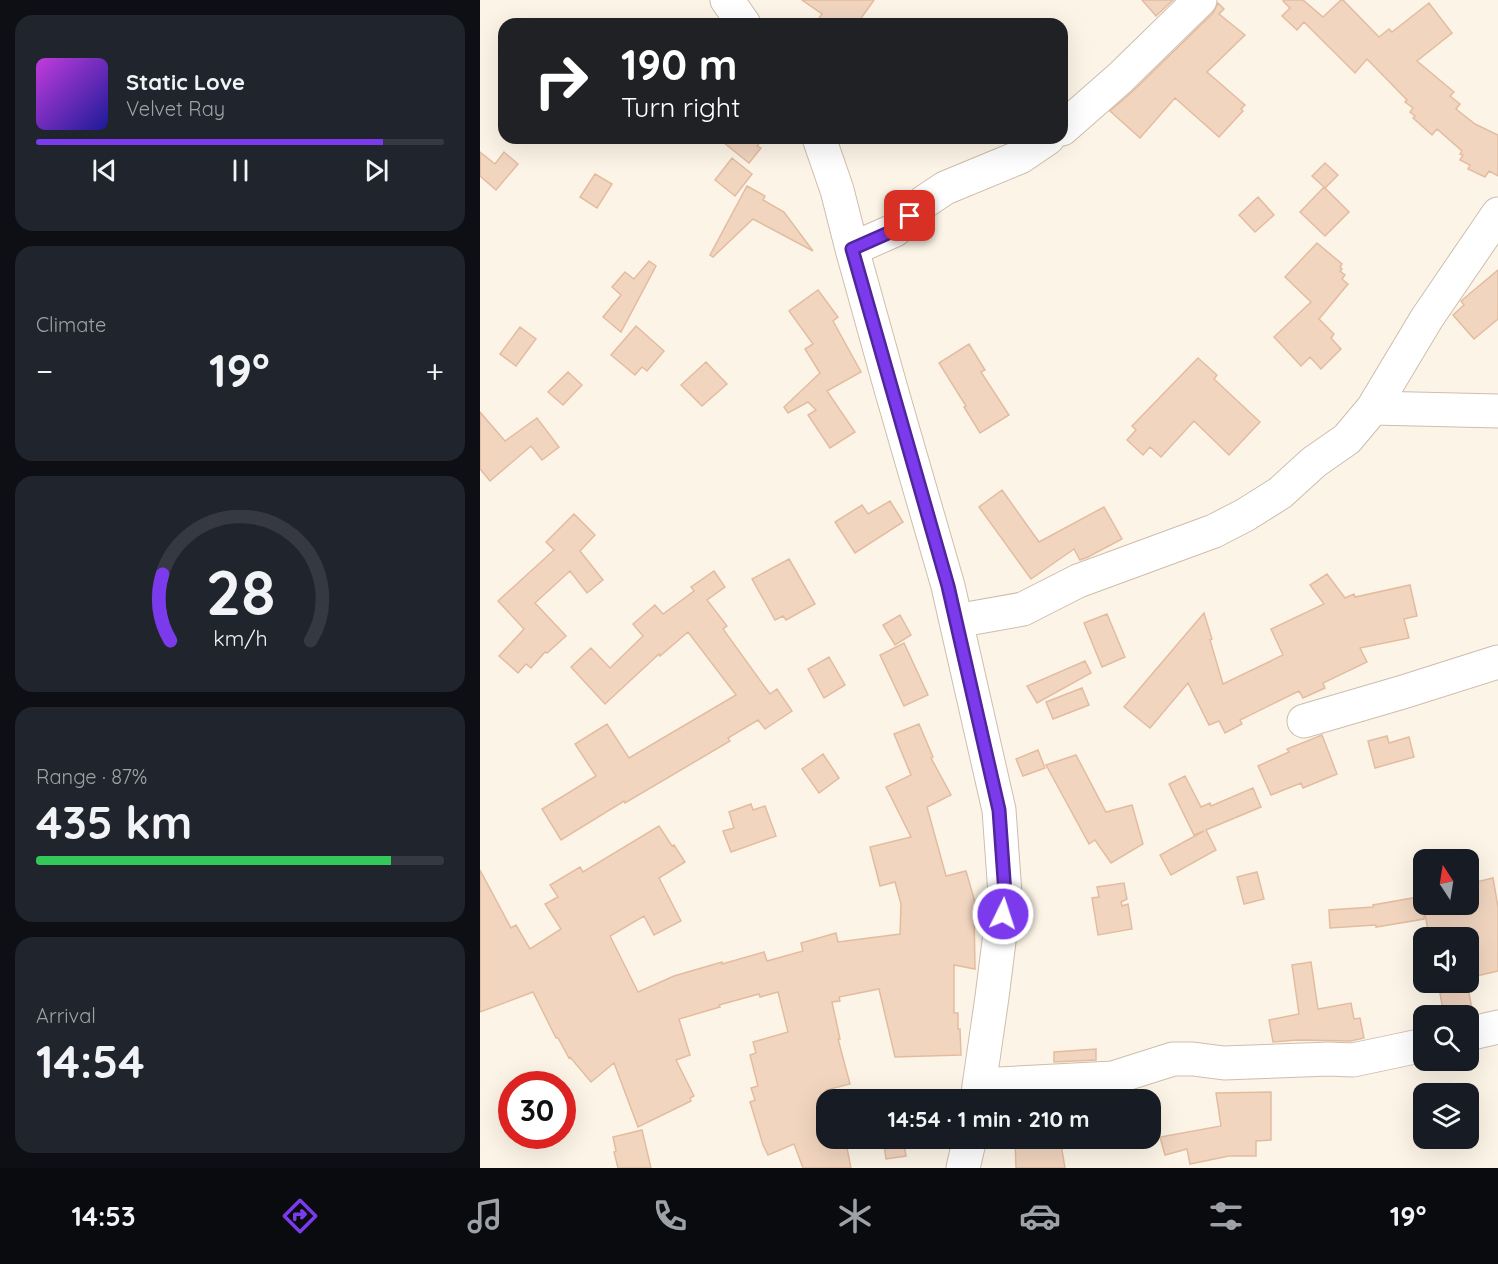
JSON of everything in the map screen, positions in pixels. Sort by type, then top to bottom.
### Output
[{"type":"street","points":[[727,0],[740,18]]},
{"type":"street","points":[[1068,124],[1120,78],[1200,0]]},
{"type":"street","points":[[821,144],[837,190],[948,586],[999,810],[1005,894],[978,1089]]},
{"type":"street","points":[[852,249],[895,230],[924,202],[945,188],[1020,157],[1039,144]]},
{"type":"street","points":[[956,621],[1023,609],[1078,581],[1214,531],[1280,493],[1314,462],[1347,439],[1373,408],[1427,318],[1498,214]]},
{"type":"street","points":[[1373,408],[1498,411]]},
{"type":"street","points":[[1304,721],[1498,662]]},
{"type":"street","points":[[1479,1031],[1498,1026]]},
{"type":"street","points":[[1007,1089],[1113,1078],[1173,1059],[1224,1063],[1353,1060],[1413,1047]]},
{"type":"street","points":[[963,1168],[967,1149]]},
{"type":"building","points":[[802,0],[874,0],[861,18],[819,18],[822,14]]},
{"type":"building","points":[[1142,0],[1173,0],[1156,16]]},
{"type":"building","points":[[1284,0],[1303,0],[1323,17],[1343,0],[1379,37],[1389,29],[1392,32],[1429,3],[1452,33],[1417,61],[1454,92],[1450,96],[1460,104],[1456,109],[1475,124],[1498,135],[1498,176],[1489,171],[1485,177],[1468,169],[1470,165],[1460,160],[1463,155],[1460,154],[1462,151],[1437,129],[1432,135],[1413,118],[1415,116],[1410,112],[1413,108],[1405,102],[1407,100],[1367,59],[1355,73],[1304,22],[1297,30],[1282,16],[1290,8]]},
{"type":"building","points":[[1218,3],[1224,9],[1219,14],[1245,35],[1207,72],[1245,105],[1241,109],[1243,111],[1219,137],[1175,98],[1140,138],[1110,111],[1213,13]]},
{"type":"building","points":[[725,144],[759,144],[757,146],[761,148],[749,163]]},
{"type":"building","points":[[480,152],[495,164],[504,152],[518,164],[496,190],[480,176]]},
{"type":"building","points":[[732,158],[752,174],[735,196],[715,180]]},
{"type":"building","points":[[1325,163],[1338,175],[1325,188],[1312,176]]},
{"type":"building","points":[[595,174],[612,184],[597,208],[580,197]]},
{"type":"building","points":[[747,186],[765,196],[763,200],[784,212],[813,251],[753,219],[713,257],[710,255]]},
{"type":"building","points":[[1324,187],[1349,212],[1325,236],[1300,212]]},
{"type":"building","points":[[1258,197],[1274,215],[1255,232],[1239,215]]},
{"type":"building","points":[[1317,243],[1342,264],[1340,271],[1345,275],[1342,279],[1348,284],[1319,319],[1334,334],[1331,338],[1341,349],[1321,369],[1310,357],[1301,366],[1274,337],[1311,302],[1285,277]]},
{"type":"building","points":[[649,261],[656,266],[621,332],[603,317],[621,295],[612,287],[625,272],[634,279]]},
{"type":"building","points":[[1498,270],[1498,319],[1474,339],[1453,315],[1464,305],[1461,301]]},
{"type":"building","points":[[818,290],[838,317],[833,321],[861,372],[827,391],[855,432],[830,448],[808,415],[816,410],[808,402],[788,413],[784,407],[820,373],[805,349],[813,344],[789,311]]},
{"type":"building","points":[[636,326],[664,351],[647,371],[642,367],[635,375],[611,355]]},
{"type":"building","points":[[520,327],[536,339],[516,366],[500,354]]},
{"type":"building","points":[[969,344],[985,370],[981,372],[1009,415],[980,433],[939,363]]},
{"type":"building","points":[[1198,358],[1217,375],[1214,379],[1260,422],[1229,455],[1194,421],[1161,457],[1150,447],[1143,455],[1127,440],[1136,430],[1132,426]]},
{"type":"building","points":[[706,362],[727,384],[702,406],[681,385]]},
{"type":"building","points":[[568,372],[582,385],[563,405],[548,392]]},
{"type":"building","points":[[480,412],[505,441],[537,418],[559,447],[542,460],[531,446],[490,481],[480,469]]},
{"type":"building","points":[[1002,490],[1039,542],[1104,507],[1122,539],[1080,560],[1074,549],[1031,579],[979,507]]},
{"type":"building","points":[[890,501],[903,522],[855,553],[835,522],[862,505],[868,514]]},
{"type":"building","points":[[574,514],[595,535],[580,551],[603,580],[587,593],[570,571],[535,603],[566,636],[547,653],[545,652],[531,668],[526,664],[518,673],[499,656],[524,629],[498,601],[554,550],[546,542]]},
{"type":"building","points":[[789,559],[815,604],[786,620],[783,616],[775,620],[752,579]]},
{"type":"building","points":[[714,571],[725,587],[707,600],[727,626],[723,629],[770,694],[777,689],[792,711],[765,729],[758,720],[728,738],[730,741],[625,803],[624,801],[561,840],[542,809],[596,776],[575,744],[607,724],[629,758],[736,695],[688,632],[660,656],[659,654],[605,704],[571,667],[591,648],[610,668],[643,636],[633,624],[655,605],[663,614],[694,591],[691,587]]},
{"type":"building","points":[[1327,574],[1345,598],[1354,594],[1355,597],[1410,585],[1417,616],[1404,619],[1409,638],[1360,648],[1367,662],[1323,683],[1325,688],[1303,698],[1299,691],[1240,720],[1242,724],[1225,733],[1219,721],[1209,725],[1188,683],[1150,728],[1124,707],[1204,613],[1223,684],[1283,655],[1271,629],[1324,604],[1310,585]]},
{"type":"building","points":[[1107,614],[1125,657],[1102,667],[1084,623]]},
{"type":"building","points":[[900,615],[911,635],[895,645],[883,625]]},
{"type":"building","points":[[904,643],[928,695],[904,706],[880,655]]},
{"type":"building","points":[[829,657],[845,685],[824,698],[808,669]]},
{"type":"building","points":[[1085,661],[1091,673],[1037,703],[1027,686]]},
{"type":"building","points":[[1082,688],[1089,705],[1053,719],[1046,702]]},
{"type":"building","points":[[919,724],[933,757],[931,758],[951,795],[927,807],[946,876],[966,871],[977,909],[974,910],[975,969],[954,965],[954,1013],[958,1013],[961,1055],[895,1057],[879,989],[839,997],[840,1001],[832,1002],[840,1039],[838,1039],[850,1084],[830,1089],[816,1089],[816,1149],[847,1149],[851,1168],[803,1168],[794,1144],[768,1155],[763,1145],[750,1102],[755,1100],[751,1088],[758,1086],[750,1055],[756,1053],[753,1042],[788,1032],[778,992],[760,997],[759,994],[679,1019],[690,1055],[676,1060],[694,1096],[690,1098],[691,1101],[638,1127],[614,1063],[591,1082],[569,1058],[556,1038],[533,992],[480,1012],[480,870],[511,928],[516,925],[530,949],[561,929],[545,904],[558,897],[550,885],[580,867],[583,872],[659,826],[685,862],[659,878],[681,921],[654,935],[644,916],[610,936],[638,992],[674,976],[722,962],[722,964],[764,952],[767,961],[803,951],[801,943],[836,933],[838,942],[900,934],[901,904],[895,882],[880,886],[870,847],[911,837],[886,787],[911,775],[894,734]]},
{"type":"building","points":[[1322,735],[1337,774],[1303,788],[1301,783],[1271,795],[1258,766],[1289,752],[1287,749]]},
{"type":"building","points":[[1387,736],[1389,743],[1409,737],[1414,757],[1375,768],[1368,741]]},
{"type":"building","points":[[1038,750],[1045,768],[1023,776],[1016,759]]},
{"type":"building","points":[[823,754],[839,778],[819,793],[802,769]]},
{"type":"building","points":[[1076,755],[1106,812],[1132,805],[1143,844],[1111,863],[1095,840],[1089,844],[1046,765]]},
{"type":"building","points":[[1185,776],[1201,807],[1210,803],[1211,806],[1253,788],[1261,807],[1206,830],[1216,850],[1171,875],[1160,855],[1204,831],[1194,835],[1169,784]]},
{"type":"building","points":[[751,804],[753,810],[765,806],[776,836],[731,852],[723,831],[734,828],[729,812]]},
{"type":"building","points":[[1257,872],[1264,899],[1244,904],[1237,877]]},
{"type":"building","points":[[1493,878],[1498,907],[1498,971],[1479,975],[1479,927],[1427,927],[1425,915],[1479,915],[1479,881]]},
{"type":"building","points":[[1124,883],[1127,899],[1121,902],[1122,906],[1128,904],[1132,929],[1098,935],[1092,898],[1099,897],[1097,887]]},
{"type":"building","points":[[1413,898],[1413,915],[1424,915],[1424,919],[1376,927],[1376,925],[1330,928],[1329,910],[1373,907],[1373,905]]},
{"type":"building","points":[[1311,962],[1318,1009],[1351,1003],[1354,1019],[1360,1018],[1364,1038],[1351,1041],[1273,1042],[1269,1020],[1299,1014],[1292,965]]},
{"type":"building","points":[[1440,993],[1469,993],[1471,1005],[1442,1005]]},
{"type":"building","points":[[1096,1049],[1096,1060],[1054,1062],[1054,1052]]},
{"type":"building","points":[[1271,1092],[1271,1140],[1256,1141],[1256,1156],[1229,1156],[1190,1164],[1187,1149],[1165,1155],[1161,1137],[1221,1126],[1216,1093]]},
{"type":"building","points":[[642,1130],[651,1168],[618,1168],[613,1137]]},
{"type":"building","points":[[885,1149],[905,1149],[906,1156],[886,1159]]},
{"type":"building","points":[[1015,1149],[1062,1149],[1065,1168],[1016,1168]]},
{"type":"route","points":[[910,216],[895,230],[852,249],[948,586],[999,810],[1005,894],[1003,914]]}]
